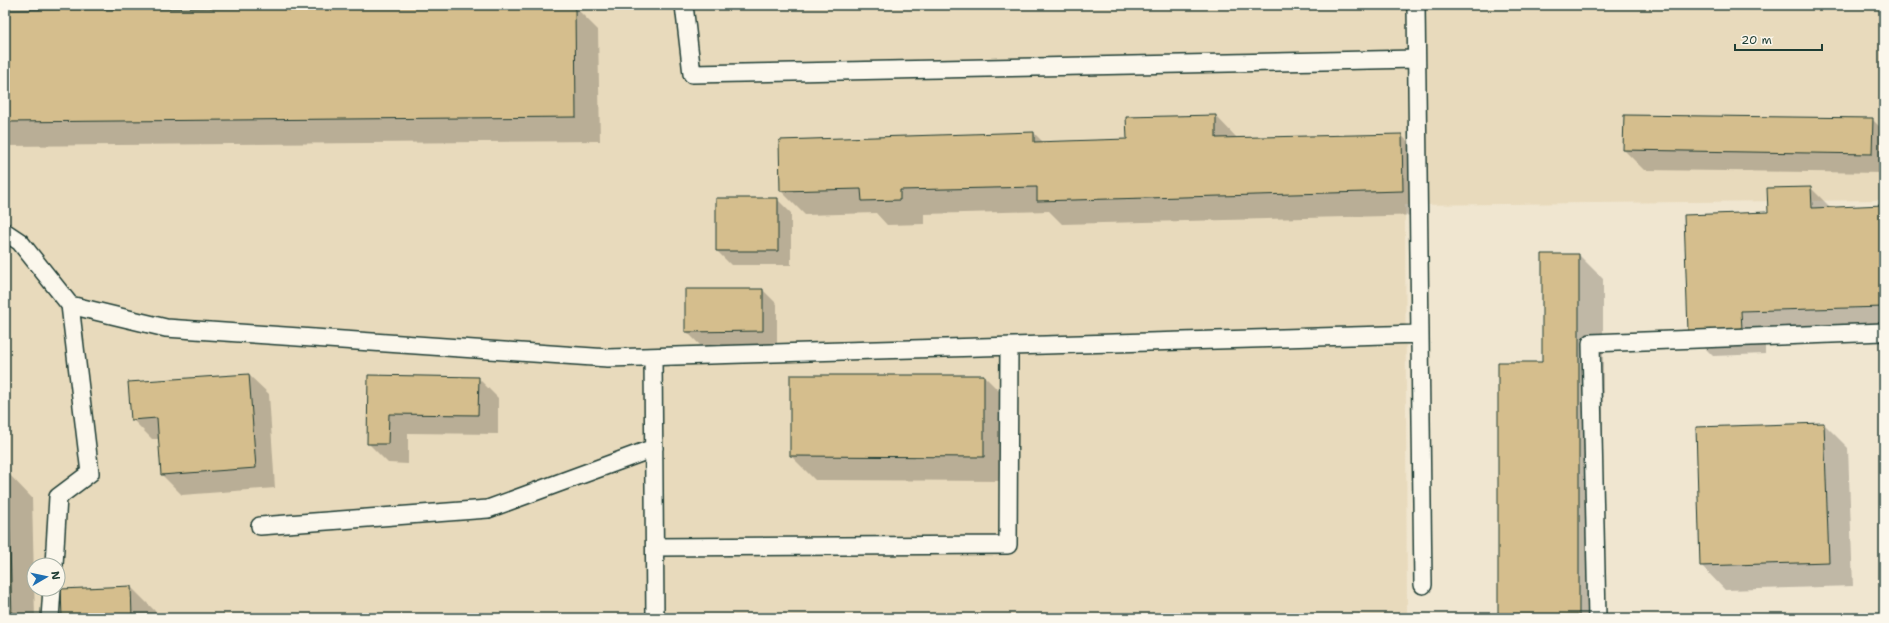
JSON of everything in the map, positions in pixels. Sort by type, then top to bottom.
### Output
[{"type":"lane","points":[[684,5],[692,74],[1416,59]]},
{"type":"lane","points":[[1416,5],[1423,584]]},
{"type":"lane","points":[[5,232],[20,242],[70,305],[90,473],[58,497],[54,557]]},
{"type":"lane","points":[[70,305],[166,328],[608,358],[1420,334]]},
{"type":"lane","points":[[1597,618],[1591,343],[1884,332]]},
{"type":"lane","points":[[655,547],[1008,545],[1009,346]]},
{"type":"lane","points":[[653,357],[655,618]]},
{"type":"lane","points":[[260,526],[488,509],[654,448]]},
{"type":"lane","points":[[50,618],[51,597]]},
{"type":"shaded area","points":[[5,5],[1884,5],[1884,200],[1405,205],[1407,618],[5,618]]},
{"type":"building","points":[[575,5],[576,117],[5,122],[5,10]]},
{"type":"building","points":[[1216,115],[1216,138],[1402,134],[1403,191],[1037,201],[1037,187],[900,190],[900,200],[862,201],[861,189],[780,191],[779,140],[1034,132],[1034,142],[1127,139],[1126,117]]},
{"type":"building","points":[[1624,115],[1873,118],[1872,154],[1623,150]]},
{"type":"building","points":[[1811,187],[1812,208],[1884,205],[1884,307],[1741,311],[1742,330],[1688,332],[1684,215],[1768,212],[1767,188]]},
{"type":"building","points":[[716,198],[778,198],[778,251],[716,251]]},
{"type":"building","points":[[1542,254],[1579,254],[1579,618],[1498,618],[1498,362],[1542,362]]},
{"type":"building","points":[[685,289],[763,289],[763,331],[685,332]]},
{"type":"building","points":[[249,374],[256,468],[161,475],[157,418],[131,420],[128,382]]},
{"type":"building","points":[[368,375],[479,377],[478,415],[389,414],[388,444],[367,444]]},
{"type":"building","points":[[790,375],[984,375],[984,457],[790,456]]},
{"type":"building","points":[[1824,423],[1829,562],[1700,566],[1696,427]]},
{"type":"building","points":[[5,472],[8,472],[12,618],[5,618]]},
{"type":"building","points":[[131,586],[132,618],[62,618],[61,597],[66,597],[66,589]]}]
